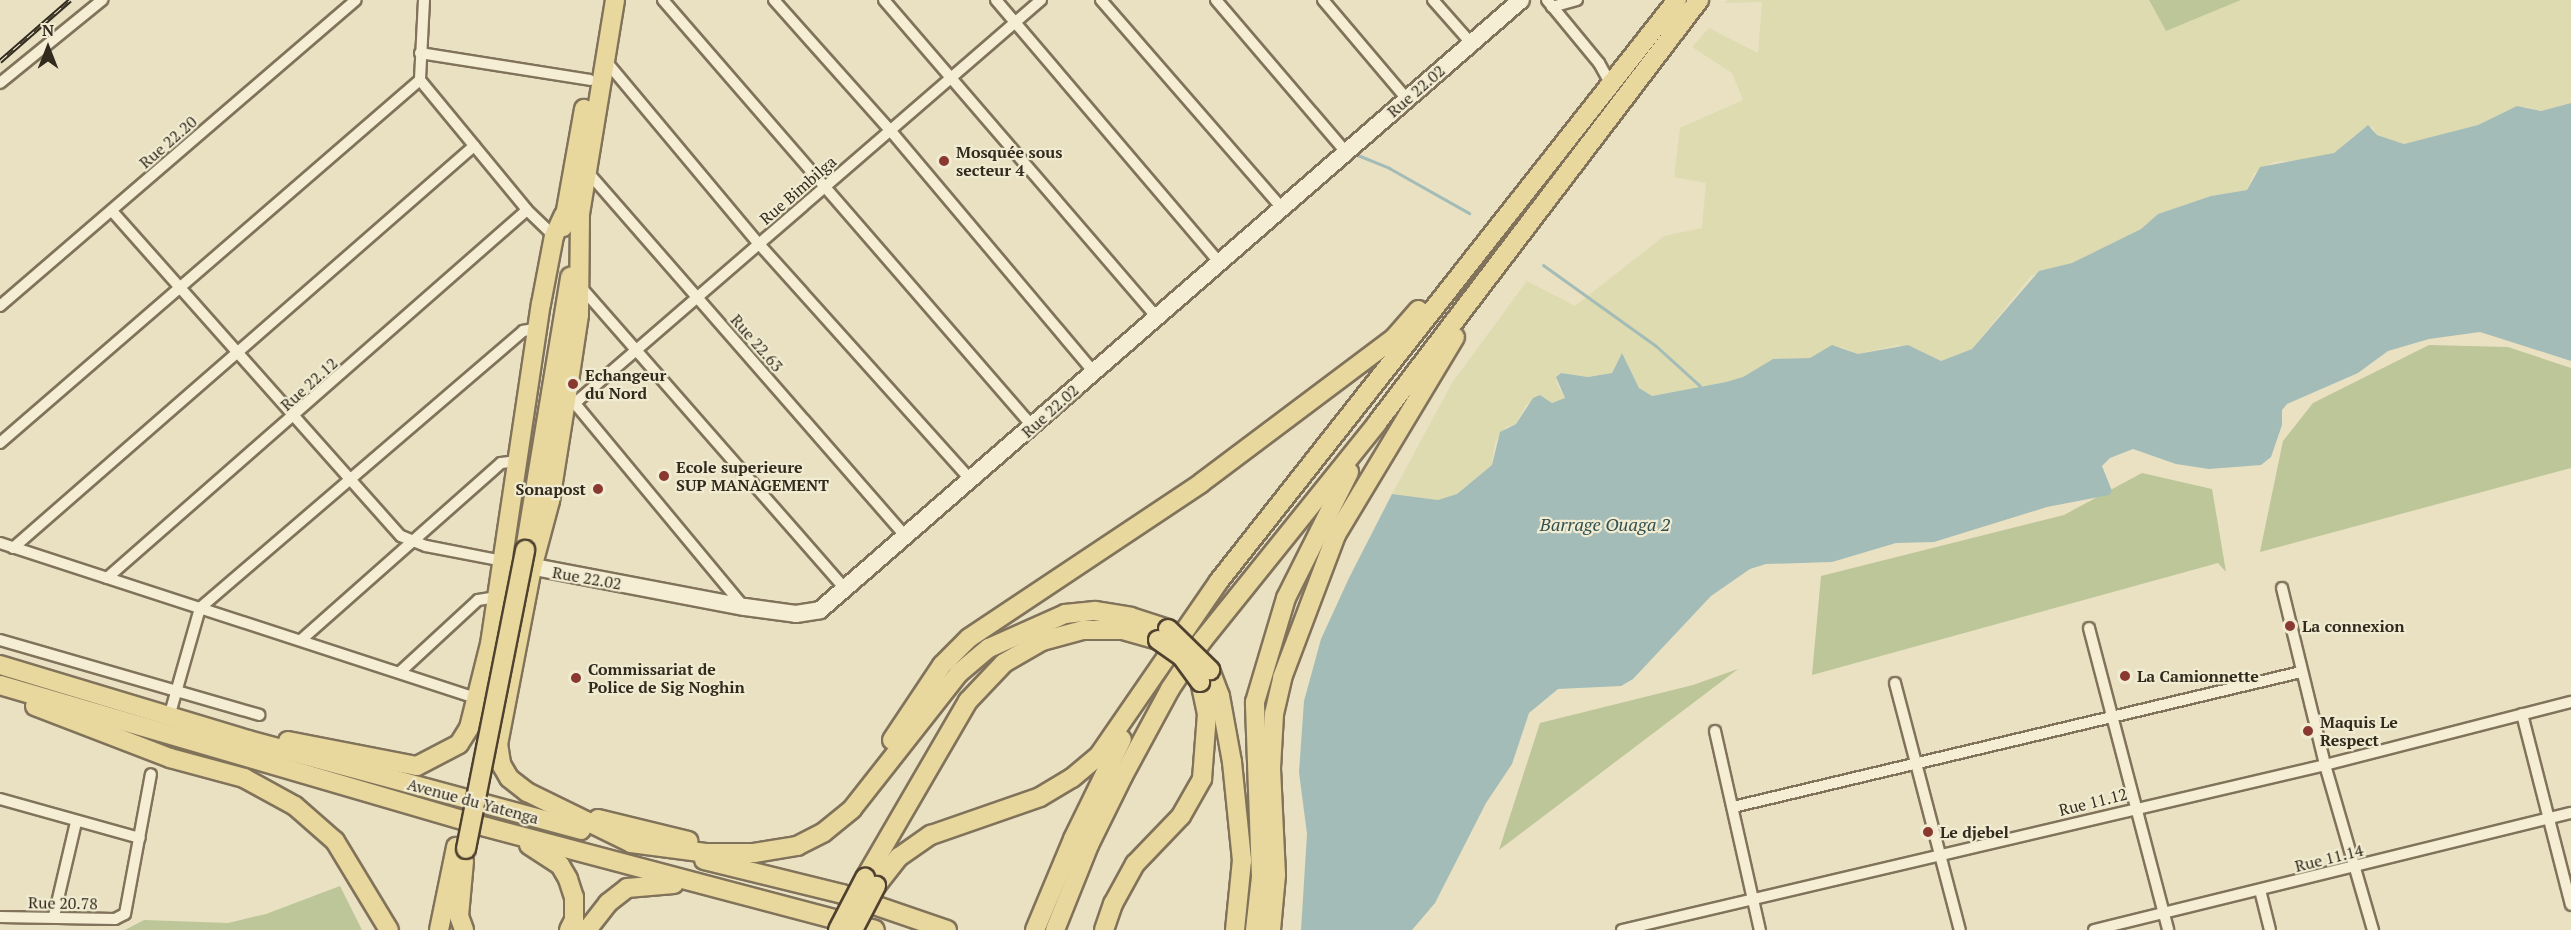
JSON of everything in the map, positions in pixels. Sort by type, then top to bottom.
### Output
[{"type":"main road","points":[[439,930],[447,885],[461,848],[525,550],[603,0]]},
{"type":"main road","points":[[615,0],[586,170],[572,215],[579,315],[571,399],[532,568],[498,744],[501,764],[509,778],[556,809],[631,843],[707,853],[754,853],[797,846],[824,832],[852,809],[959,673],[989,648],[1065,614],[1113,614],[1163,634],[1182,657],[1205,676],[1226,729],[1241,849],[1235,930]]},
{"type":"main road","points":[[1163,634],[1123,630],[1083,630],[1042,641],[1004,663],[968,702],[871,882],[855,930],[832,923],[871,882],[899,856],[931,835],[1040,797],[1072,778],[1099,755],[1219,581],[1677,0]]},
{"type":"main road","points":[[1055,930],[1089,845],[1170,689],[1240,591],[1377,423],[1699,0]]},
{"type":"main road","points":[[852,809],[942,664],[969,638],[1201,483],[1394,338],[1497,217],[1548,164]]},
{"type":"main road","points":[[1271,930],[1276,875],[1271,768],[1274,714],[1282,678],[1311,597],[1336,535],[1450,344],[1521,249],[1560,181]]},
{"type":"main road","points":[[248,740],[294,741],[417,766],[459,744],[469,728],[497,597],[554,236],[572,215]]},
{"type":"main road","points":[[1255,930],[1261,877],[1253,730],[1261,671],[1286,598],[1317,530],[1377,423]]},
{"type":"main road","name":"Avenue du Yatenga","points":[[0,665],[248,740],[631,843],[842,894],[947,930]]},
{"type":"main road","points":[[1104,930],[1113,904],[1135,864],[1181,816],[1202,779],[1207,714],[1205,676]]},
{"type":"main road","points":[[1035,930],[1073,839],[1151,681]]},
{"type":"main road","name":"Avenue du Yatenga","points":[[0,685],[486,827],[697,883],[832,923],[875,930]]},
{"type":"main road","points":[[0,691],[170,758],[244,778],[295,806],[335,842],[389,930]]},
{"type":"main road","points":[[556,809],[754,853]]},
{"type":"main road","points":[[486,827],[538,849],[560,865],[574,897],[574,920],[569,930]]},
{"type":"main road","points":[[461,848],[459,916],[464,930]]},
{"type":"main road","points":[[587,930],[608,903],[627,888],[697,883]]},
{"type":"main road","points":[[447,885],[451,930]]},
{"type":"street","points":[[0,83],[102,0]]},
{"type":"street","name":"Rue 22.20","points":[[0,306],[356,0]]},
{"type":"street","points":[[424,0],[420,80],[527,210],[554,236]]},
{"type":"street","points":[[663,0],[1033,426]]},
{"type":"street","points":[[774,0],[890,130],[1094,372]]},
{"type":"street","points":[[884,0],[1158,318]]},
{"type":"street","points":[[996,0],[1220,263]]},
{"type":"street","name":"Rue Bimbilga","points":[[571,399],[636,350],[1041,0]]},
{"type":"street","points":[[1101,0],[1282,208]]},
{"type":"street","points":[[1216,0],[1346,152]]},
{"type":"street","points":[[1323,0],[1407,99]]},
{"type":"street","points":[[1433,0],[1471,43]]},
{"type":"street","name":"Rue 22.02","points":[[503,561],[745,607],[808,614],[825,606],[1521,0]]},
{"type":"street","points":[[1550,4],[1577,0]]},
{"type":"street","points":[[1550,4],[1599,63],[1610,83]]},
{"type":"street","points":[[420,53],[590,80]]},
{"type":"street","points":[[605,59],[759,243],[971,480]]},
{"type":"street","points":[[0,443],[420,80]]},
{"type":"street","points":[[13,548],[474,146]]},
{"type":"street","name":"Rue 22.63","points":[[586,170],[905,536]]},
{"type":"street","name":"Rue 22.12","points":[[107,578],[296,416],[527,210]]},
{"type":"street","points":[[112,211],[181,286],[351,481],[411,542],[503,561]]},
{"type":"street","points":[[577,283],[845,589]]},
{"type":"street","points":[[169,717],[200,608],[351,481],[523,331],[538,328]]},
{"type":"street","points":[[571,399],[745,607]]},
{"type":"street","points":[[301,640],[501,463],[518,461]]},
{"type":"street","points":[[0,543],[400,672],[476,699]]},
{"type":"street","points":[[2282,588],[2325,765],[2357,866],[2373,930]]},
{"type":"street","points":[[400,672],[478,600],[497,597]]},
{"type":"street","points":[[2089,628],[2138,807],[2168,930]]},
{"type":"street","points":[[0,640],[259,715]]},
{"type":"street","points":[[1732,807],[1916,761],[2301,672]]},
{"type":"street","points":[[1895,683],[1960,930]]},
{"type":"street","name":"Rue 11.12","points":[[1622,930],[2138,807],[2325,765],[2571,702]]},
{"type":"street","points":[[2522,714],[2571,905]]},
{"type":"street","points":[[1715,730],[1760,930]]},
{"type":"street","points":[[0,799],[140,838],[151,774]]},
{"type":"street","name":"Rue 11.14","points":[[2094,930],[2571,813]]},
{"type":"street","points":[[54,916],[76,822]]},
{"type":"street","name":"Rue 20.78","points":[[0,917],[54,916],[116,919],[125,914],[140,838]]},
{"type":"street","points":[[2260,891],[2270,930]]},
{"type":"shaded area","points":[[1727,0],[2149,0],[2166,31],[2241,0],[2571,0],[2571,103],[2541,111],[2525,107],[2507,111],[2478,125],[2404,144],[2377,135],[2373,127],[2363,128],[2334,153],[2315,159],[2274,162],[2254,173],[2247,190],[2211,196],[2158,214],[2141,229],[2072,263],[2031,276],[1972,349],[1941,361],[1898,345],[1858,354],[1841,347],[1810,358],[1773,359],[1743,377],[1652,396],[1639,388],[1622,353],[1612,373],[1588,377],[1561,373],[1556,377],[1557,384],[1565,398],[1552,403],[1540,395],[1526,405],[1516,424],[1506,427],[1495,442],[1492,465],[1457,494],[1438,500],[1392,494],[1452,383],[1527,281],[1575,306],[1664,236],[1702,228],[1706,183],[1674,177],[1680,128],[1743,100],[1732,73],[1692,47],[1709,28],[1758,53],[1762,2],[1725,3]]},
{"type":"green space","points":[[2149,0],[2241,0],[2166,31]]},
{"type":"green space","points":[[2429,345],[2508,347],[2571,368],[2571,468],[2260,552],[2283,441],[2313,403]]},
{"type":"green space","points":[[2142,473],[2212,489],[2226,572],[2218,563],[1812,675],[1821,576],[2064,515]]},
{"type":"green space","points":[[1738,669],[1499,850],[1540,723],[1693,685]]},
{"type":"green space","points":[[340,886],[362,930],[125,930],[144,920],[228,923],[266,914]]},
{"type":"water","name":"Barrage Ouaga 2","points":[[2571,103],[2571,361],[2480,332],[2429,339],[2388,351],[2358,373],[2287,404],[2282,410],[2282,425],[2271,457],[2261,465],[2209,469],[2176,464],[2133,449],[2110,458],[2102,466],[2112,491],[2109,495],[2047,507],[1934,542],[1896,543],[1832,562],[1766,564],[1750,569],[1711,596],[1633,679],[1621,686],[1558,689],[1529,713],[1512,764],[1486,803],[1435,903],[1412,930],[1301,930],[1307,834],[1299,772],[1304,701],[1321,639],[1349,578],[1392,494],[1438,500],[1457,494],[1492,465],[1500,432],[1516,424],[1533,398],[1540,395],[1552,403],[1565,398],[1556,377],[1561,373],[1588,377],[1612,373],[1622,353],[1639,388],[1652,396],[1726,382],[1743,377],[1773,359],[1810,358],[1832,345],[1858,354],[1908,345],[1941,361],[1972,349],[2039,271],[2072,263],[2141,229],[2158,214],[2211,196],[2247,190],[2260,167],[2334,153],[2368,125],[2377,135],[2404,144],[2478,125],[2517,106],[2541,111]]},
{"type":"waterway","points":[[1355,154],[1389,168],[1469,213]]},
{"type":"waterway","points":[[1543,265],[1656,346],[1700,386]]},
{"type":"railway","points":[[0,61],[70,0]]},
{"type":"place","name":"Mosquée sous secteur 4","points":[[944,161]]},
{"type":"place","name":"Echangeur du Nord","points":[[573,384]]},
{"type":"place","name":"Ecole superieure SUP MANAGEMENT","points":[[664,476]]},
{"type":"place","name":"Sonapost","points":[[598,489]]},
{"type":"place","name":"La connexion","points":[[2290,626]]},
{"type":"place","name":"La Camionnette","points":[[2125,676]]},
{"type":"place","name":"Commissariat de Police de Sig Noghin","points":[[576,678]]},
{"type":"place","name":"Maquis Le Respect","points":[[2308,731]]},
{"type":"place","name":"Le djebel","points":[[1928,832]]}]
